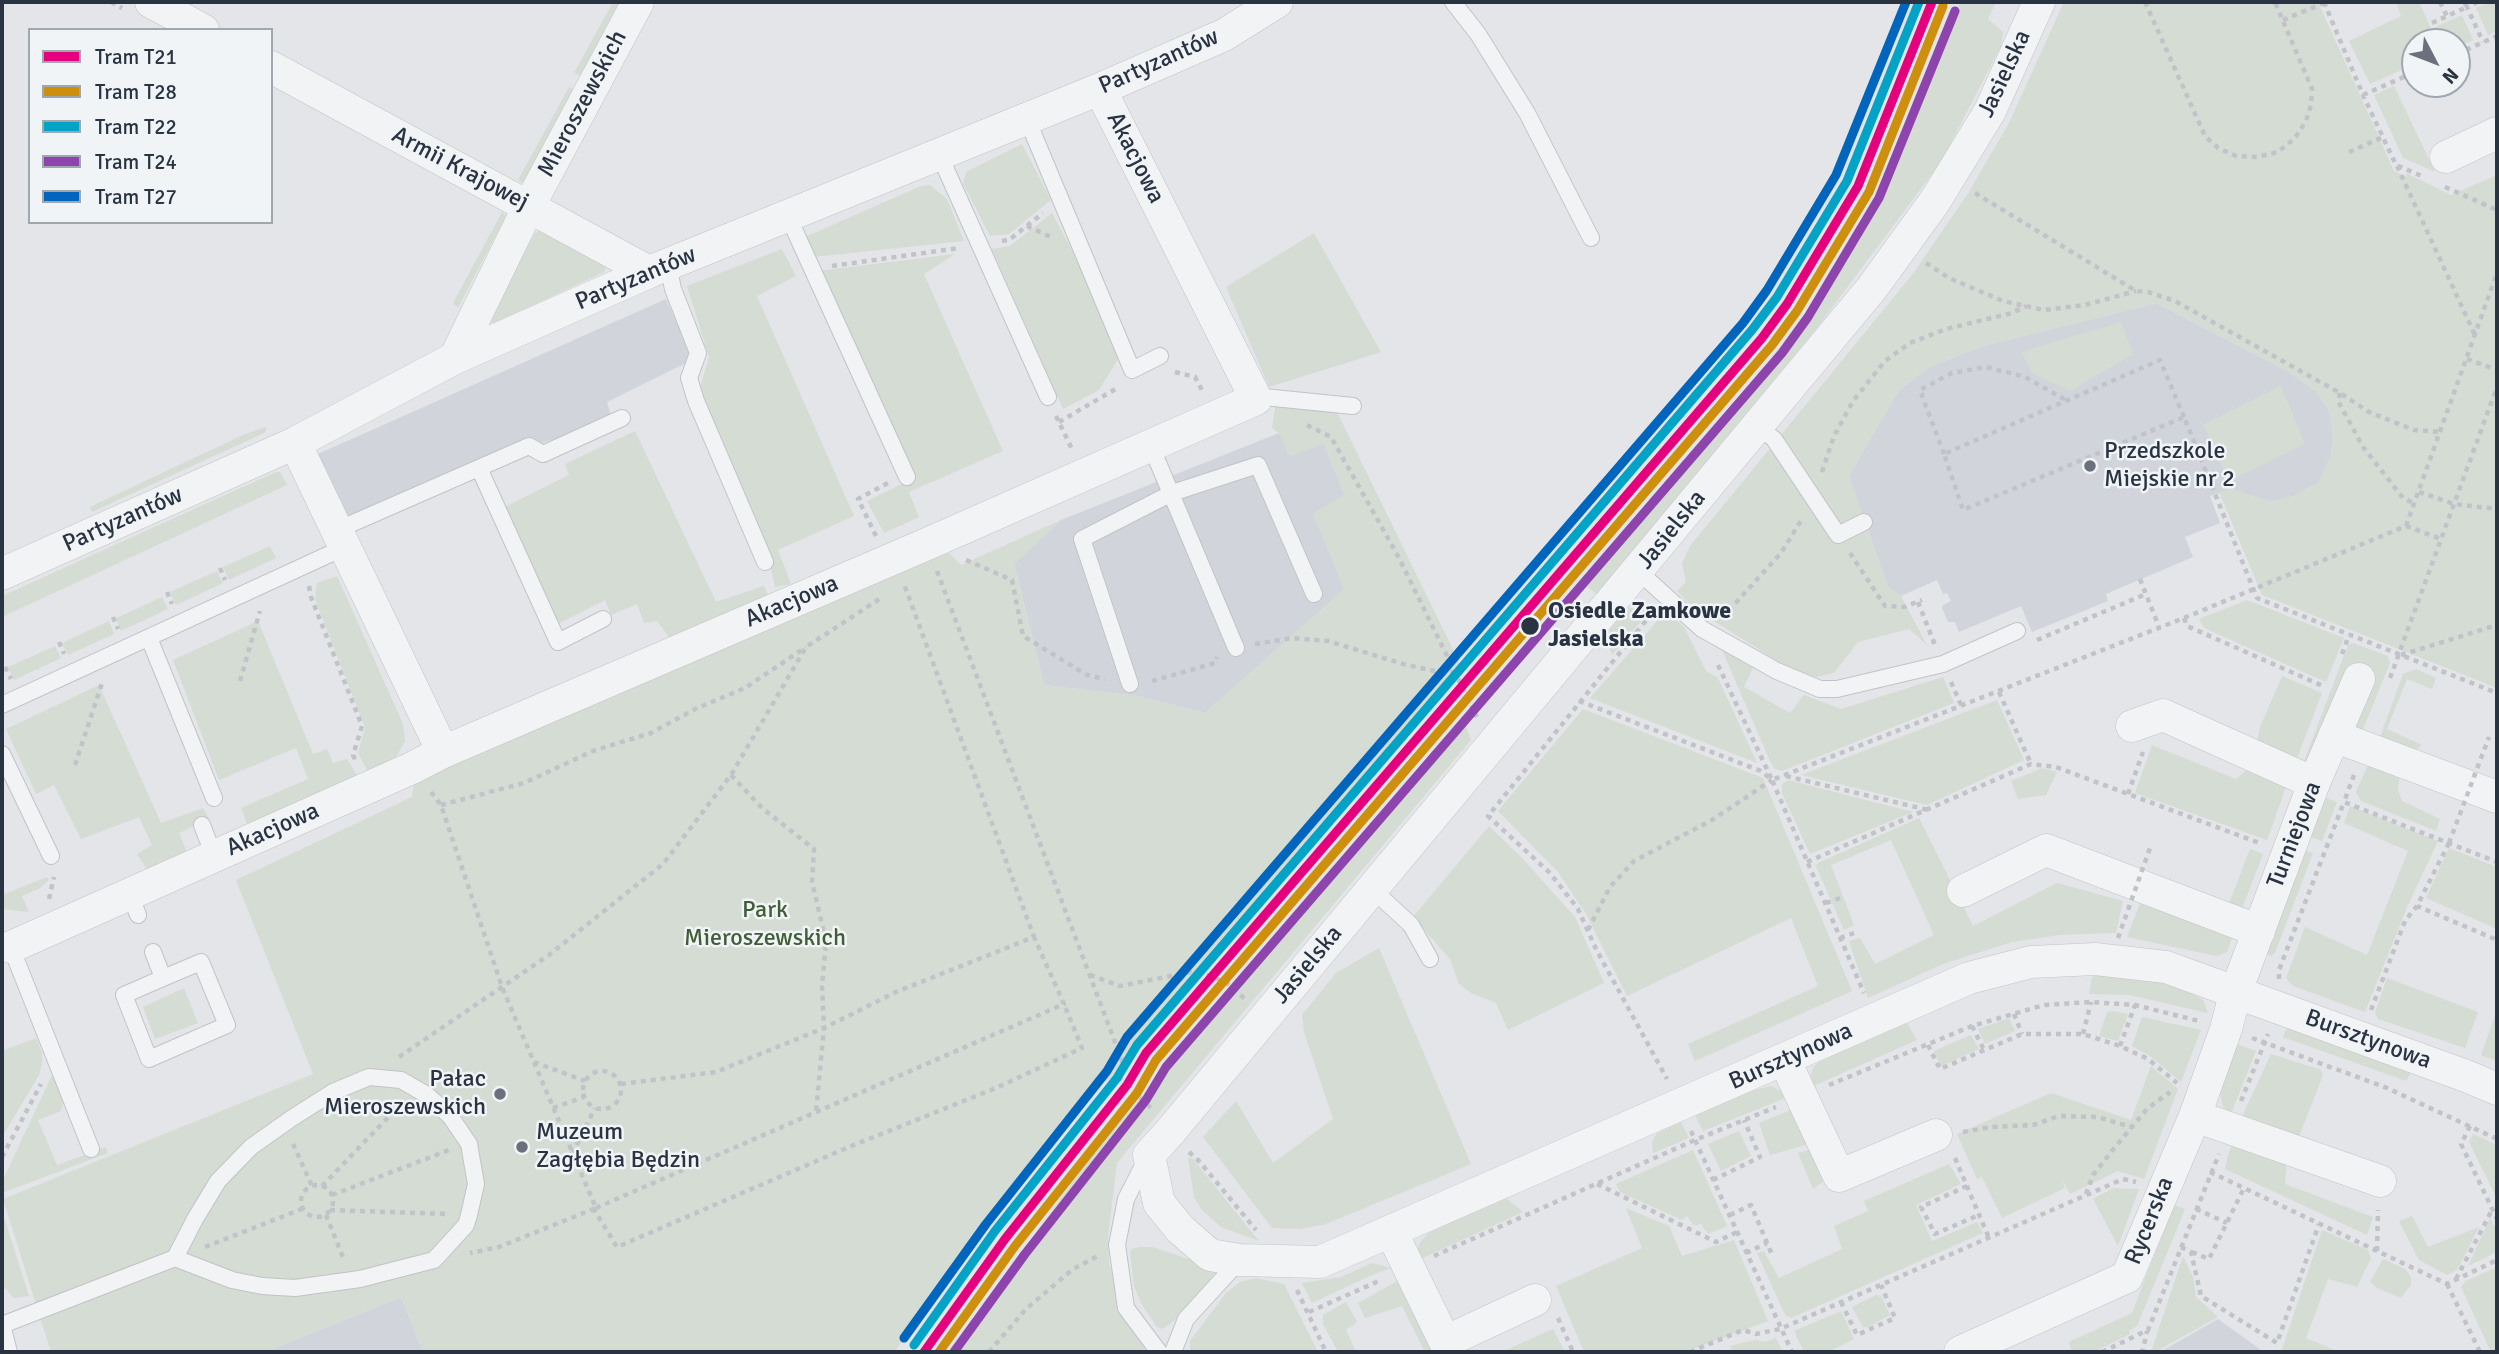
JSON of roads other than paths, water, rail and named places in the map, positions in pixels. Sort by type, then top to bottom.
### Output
[{"type":"street","points":[[151,2],[199,28]]},
{"type":"street","name":"Mieroszewskich","points":[[455,358],[529,206],[638,2]]},
{"type":"street","name":"Partyzantów","points":[[2,574],[295,443],[455,358],[659,268],[1100,89],[1224,35],[1277,2]]},
{"type":"street","name":"Jasielska","points":[[1149,1154],[1872,288],[1935,201],[1990,111],[2039,2]]},
{"type":"street","name":"Armii Krajowej","points":[[273,68],[529,206],[659,268]]},
{"type":"street","name":"Akacjowa","points":[[11,947],[134,904],[214,856],[412,768],[443,751],[1256,400],[1100,89]]},
{"type":"street","points":[[2446,156],[2497,133]]},
{"type":"street","points":[[295,443],[443,751]]},
{"type":"street","name":"Turniejowa","points":[[2235,993],[2314,782],[2334,736],[2372,684]]},
{"type":"street","points":[[2137,738],[2163,715],[2314,782]]},
{"type":"street","points":[[2334,736],[2497,797]]},
{"type":"street","points":[[1963,891],[2046,850],[2259,931]]},
{"type":"street","name":"Bursztynowa","points":[[1149,1154],[1159,1203],[1180,1229],[1210,1255],[1240,1260],[1320,1262],[1969,978],[2031,962],[2095,959],[2166,967],[2497,1089]]},
{"type":"street","name":"Rycerska","points":[[1960,1352],[2127,1278],[2186,1096],[2226,1029],[2235,993]]},
{"type":"street","points":[[1784,1059],[1839,1176],[1937,1136]]},
{"type":"street","points":[[2186,1096],[2230,1128],[2377,1180]]},
{"type":"street","points":[[1391,1231],[1445,1342],[1535,1300]]},
{"type":"lane","points":[[1453,2],[1478,34],[1527,113],[1591,237]]},
{"type":"lane","points":[[1027,119],[1132,370],[1160,356]]},
{"type":"lane","points":[[939,154],[1048,397]]},
{"type":"lane","points":[[788,216],[907,477]]},
{"type":"lane","points":[[659,268],[673,289],[698,354],[690,378],[696,401],[765,562]]},
{"type":"lane","points":[[1254,396],[1353,407]]},
{"type":"lane","points":[[2,705],[149,638],[478,468],[529,446],[542,454],[622,418]]},
{"type":"lane","points":[[1757,426],[1774,439],[1838,535],[1864,522]]},
{"type":"lane","points":[[1151,446],[1236,648]]},
{"type":"lane","points":[[1130,684],[1082,539],[1172,493],[1258,465],[1314,594]]},
{"type":"lane","points":[[478,468],[558,642],[603,620]]},
{"type":"lane","points":[[1638,571],[1708,633],[1777,671],[1819,689],[1837,689],[1943,664],[2022,635]]},
{"type":"lane","points":[[149,638],[214,798]]},
{"type":"lane","points":[[2,754],[51,856]]},
{"type":"lane","points":[[202,825],[214,856]]},
{"type":"lane","points":[[1372,889],[1411,925],[1430,959]]},
{"type":"lane","points":[[11,947],[91,1149]]},
{"type":"lane","points":[[153,952],[163,978]]},
{"type":"lane","points":[[201,962],[227,1025],[149,1059],[124,995],[163,978],[201,962]]},
{"type":"lane","points":[[9,1352],[2,1325],[175,1258],[218,1181],[251,1147],[333,1092],[369,1077],[401,1080],[427,1095],[450,1116],[468,1143],[476,1184],[469,1215],[466,1225],[434,1260],[352,1281],[295,1288],[262,1286],[232,1280],[175,1258]]},
{"type":"lane","points":[[1149,1154],[1126,1199],[1117,1245],[1126,1308],[1160,1352]]},
{"type":"lane","points":[[1173,1352],[1186,1319],[1240,1260]]},
{"type":"tram line","name":"T27","points":[[904,1338],[986,1224],[1107,1071],[1127,1037],[1743,323],[1767,290],[1836,175],[1906,2]]},
{"type":"tram line","name":"T22","points":[[914,1345],[995,1231],[1117,1078],[1137,1045],[1752,330],[1777,297],[1847,181],[1919,2]]},
{"type":"tram line","name":"T21","points":[[924,1352],[1005,1239],[1127,1085],[1146,1053],[1762,338],[1787,304],[1858,186],[1932,2]]},
{"type":"tram line","name":"T28","points":[[939,1352],[1015,1246],[1137,1093],[1156,1060],[1772,345],[1797,311],[1869,192],[1943,6]]},
{"type":"tram line","name":"T24","points":[[954,1352],[1025,1254],[1146,1100],[1166,1067],[1782,353],[1808,317],[1879,198],[1955,11]]},
{"type":"place","name":"Przedszkole Miejskie nr 2","points":[[2090,466]]},
{"type":"place","name":"Osiedle Zamkowe Jasielska","points":[[1530,626]]},
{"type":"place","name":"Pałac Mieroszewskich","points":[[500,1094]]},
{"type":"place","name":"Muzeum Zagłębia Będzin","points":[[522,1147]]},
{"type":"park label","name":"Park Mieroszewskich","points":[[765,925]]}]
